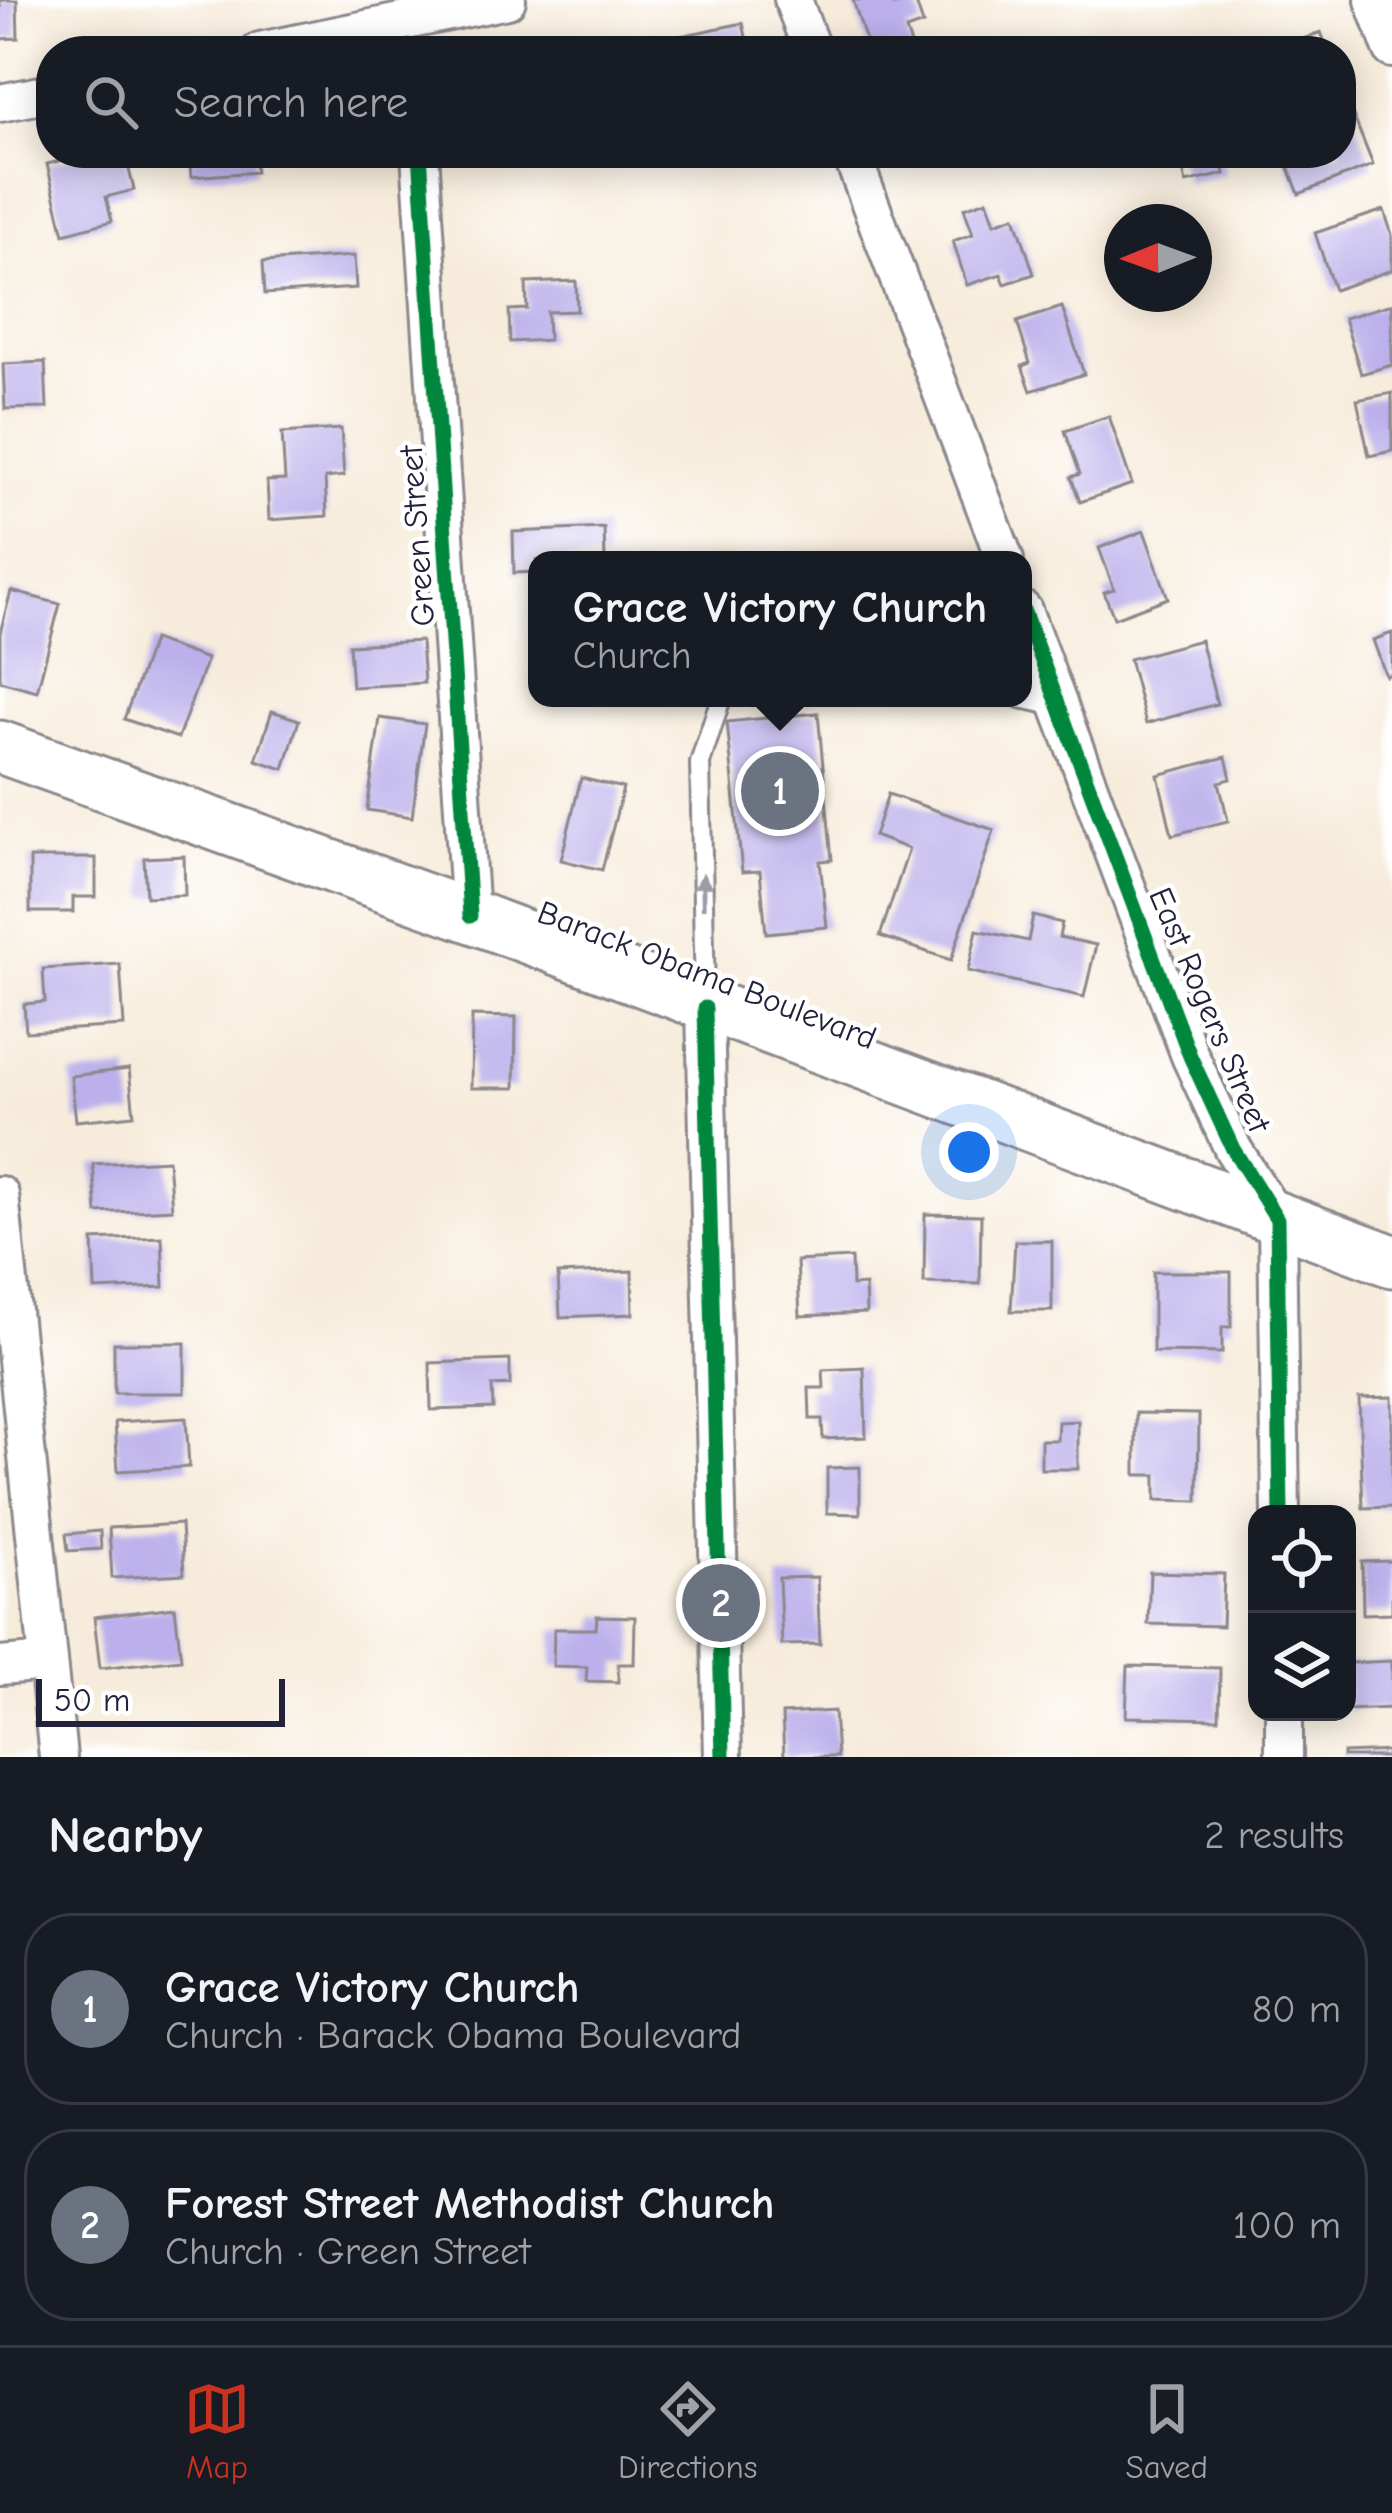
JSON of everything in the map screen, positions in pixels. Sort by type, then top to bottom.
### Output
[{"type":"main road","name":"Barack Obama Boulevard","points":[[0,747],[470,916],[1392,1262]]},
{"type":"street","points":[[411,36],[508,0]]},
{"type":"street","points":[[793,0],[806,36]]},
{"type":"street","points":[[1374,0],[1392,49]]},
{"type":"street","points":[[0,103],[36,96]]},
{"type":"street","name":"Green Street","points":[[420,168],[470,916]]},
{"type":"street","points":[[856,168],[1002,551]]},
{"type":"street","name":"East Rogers Street","points":[[1032,635],[1190,1056],[1234,1149],[1277,1219]]},
{"type":"street","points":[[705,1007],[723,1757]]},
{"type":"street","points":[[1,1214],[58,1757]]},
{"type":"street","points":[[1277,1219],[1281,1505]]},
{"type":"street","points":[[0,1666],[48,1662]]},
{"type":"street","points":[[1284,1721],[1284,1757]]},
{"type":"lane","points":[[1032,701],[1058,706]]},
{"type":"lane","points":[[705,1007],[700,763],[718,707]]},
{"type":"building","points":[[0,0],[17,0],[18,38],[0,39]]},
{"type":"building","points":[[853,0],[892,0],[894,5],[915,0],[923,24],[906,30],[908,36],[864,36]]},
{"type":"building","points":[[743,23],[746,36],[680,36]]},
{"type":"building","points":[[1356,122],[1373,165],[1299,194],[1289,168],[1356,168]]},
{"type":"building","points":[[48,168],[129,168],[134,190],[106,197],[112,221],[64,234]]},
{"type":"building","points":[[190,168],[256,168],[256,172],[191,177]]},
{"type":"building","points":[[1182,168],[1224,168],[1225,174],[1186,183]]},
{"type":"building","points":[[987,200],[995,223],[1015,216],[1034,274],[1005,284],[1001,274],[967,285],[953,241],[973,234],[964,208]]},
{"type":"building","points":[[1384,210],[1392,235],[1392,270],[1334,290],[1315,233]]},
{"type":"building","points":[[354,256],[356,288],[265,294],[263,262]]},
{"type":"building","points":[[576,281],[577,311],[547,312],[548,340],[510,342],[509,310],[527,309],[526,283]]},
{"type":"building","points":[[1392,304],[1392,365],[1361,374],[1344,318]]},
{"type":"building","points":[[1062,307],[1084,374],[1031,391],[1022,366],[1030,363],[1017,322]]},
{"type":"building","points":[[45,362],[47,408],[5,409],[3,364]]},
{"type":"building","points":[[1392,393],[1392,451],[1369,456],[1357,400]]},
{"type":"building","points":[[1109,416],[1132,484],[1080,502],[1071,477],[1080,474],[1065,431]]},
{"type":"building","points":[[341,429],[344,476],[325,478],[327,516],[269,520],[267,481],[285,480],[282,433]]},
{"type":"building","points":[[604,528],[605,551],[528,551],[528,572],[514,573],[513,532]]},
{"type":"building","points":[[1144,531],[1168,598],[1114,618],[1104,592],[1114,589],[1099,548]]},
{"type":"building","points":[[11,591],[60,604],[37,691],[0,681],[0,633]]},
{"type":"building","points":[[1392,633],[1392,674],[1386,676],[1373,640]]},
{"type":"building","points":[[153,640],[207,659],[178,738],[124,719]]},
{"type":"building","points":[[1200,640],[1217,704],[1146,724],[1129,659]]},
{"type":"building","points":[[421,641],[424,683],[352,687],[349,645]]},
{"type":"building","points":[[272,711],[299,720],[284,769],[256,760]]},
{"type":"building","points":[[818,713],[832,860],[820,861],[827,927],[766,933],[760,871],[742,872],[727,722]]},
{"type":"building","points":[[380,718],[425,724],[412,817],[367,810]]},
{"type":"building","points":[[1226,757],[1231,779],[1219,782],[1228,821],[1172,835],[1158,775]]},
{"type":"building","points":[[581,778],[623,788],[602,870],[561,860]]},
{"type":"building","points":[[888,794],[994,830],[951,960],[880,936],[909,849],[874,836]]},
{"type":"building","points":[[184,856],[185,895],[146,897],[144,858]]},
{"type":"building","points":[[30,858],[96,858],[96,897],[73,897],[73,912],[30,912]]},
{"type":"building","points":[[1033,916],[1062,923],[1059,937],[1096,945],[1084,997],[968,971],[977,930],[1028,941]]},
{"type":"building","points":[[120,964],[124,1026],[26,1032],[24,1004],[45,1002],[43,969]]},
{"type":"building","points":[[472,1016],[516,1017],[515,1088],[471,1088]]},
{"type":"building","points":[[129,1069],[134,1115],[76,1121],[71,1076]]},
{"type":"building","points":[[168,1160],[172,1209],[97,1213],[93,1164]]},
{"type":"building","points":[[925,1214],[981,1215],[980,1284],[924,1283]]},
{"type":"building","points":[[162,1237],[164,1287],[95,1290],[93,1240]]},
{"type":"building","points":[[1015,1241],[1052,1241],[1052,1311],[1011,1311]]},
{"type":"building","points":[[851,1258],[852,1286],[865,1285],[866,1313],[800,1316],[797,1261]]},
{"type":"building","points":[[632,1271],[633,1314],[560,1317],[558,1274]]},
{"type":"building","points":[[1153,1272],[1231,1272],[1231,1327],[1222,1327],[1222,1353],[1153,1352]]},
{"type":"building","points":[[114,1343],[185,1343],[185,1393],[114,1393]]},
{"type":"building","points":[[510,1360],[510,1385],[492,1386],[493,1408],[431,1410],[430,1363]]},
{"type":"building","points":[[864,1368],[866,1437],[823,1439],[822,1419],[810,1419],[809,1388],[824,1388],[823,1370]]},
{"type":"building","points":[[1392,1397],[1392,1507],[1363,1508],[1359,1398]]},
{"type":"building","points":[[1136,1413],[1199,1414],[1198,1501],[1156,1500],[1156,1475],[1136,1475]]},
{"type":"building","points":[[186,1418],[189,1467],[118,1471],[115,1422]]},
{"type":"building","points":[[1078,1421],[1078,1469],[1041,1469],[1041,1440],[1057,1440],[1058,1422]]},
{"type":"building","points":[[860,1467],[860,1514],[827,1513],[827,1468]]},
{"type":"building","points":[[181,1524],[184,1574],[112,1578],[109,1528]]},
{"type":"building","points":[[100,1531],[101,1549],[68,1551],[66,1534]]},
{"type":"building","points":[[1392,1561],[1392,1613],[1363,1614],[1362,1562]]},
{"type":"building","points":[[1150,1572],[1224,1574],[1222,1626],[1148,1624]]},
{"type":"building","points":[[817,1577],[820,1644],[782,1645],[779,1578]]},
{"type":"building","points":[[175,1607],[181,1659],[100,1668],[94,1617]]},
{"type":"building","points":[[597,1616],[635,1617],[634,1664],[618,1664],[618,1682],[586,1681],[587,1667],[553,1666],[554,1629],[596,1629]]},
{"type":"building","points":[[1392,1661],[1392,1708],[1356,1710],[1356,1663]]},
{"type":"building","points":[[1128,1666],[1220,1668],[1219,1719],[1126,1717]]},
{"type":"building","points":[[834,1711],[837,1757],[784,1757],[782,1714]]},
{"type":"building","points":[[1392,1751],[1392,1757],[1343,1757],[1343,1753]]},
{"type":"cycle path","points":[[421,168],[470,916]]},
{"type":"cycle path","points":[[1032,634],[1190,1056],[1233,1149],[1277,1219],[1281,1505]]},
{"type":"cycle path","points":[[705,1008],[723,1757]]},
{"type":"place","name":"Grace Victory Church","points":[[780,791]]},
{"type":"place","name":"Forest Street Methodist Church","points":[[721,1603]]}]
